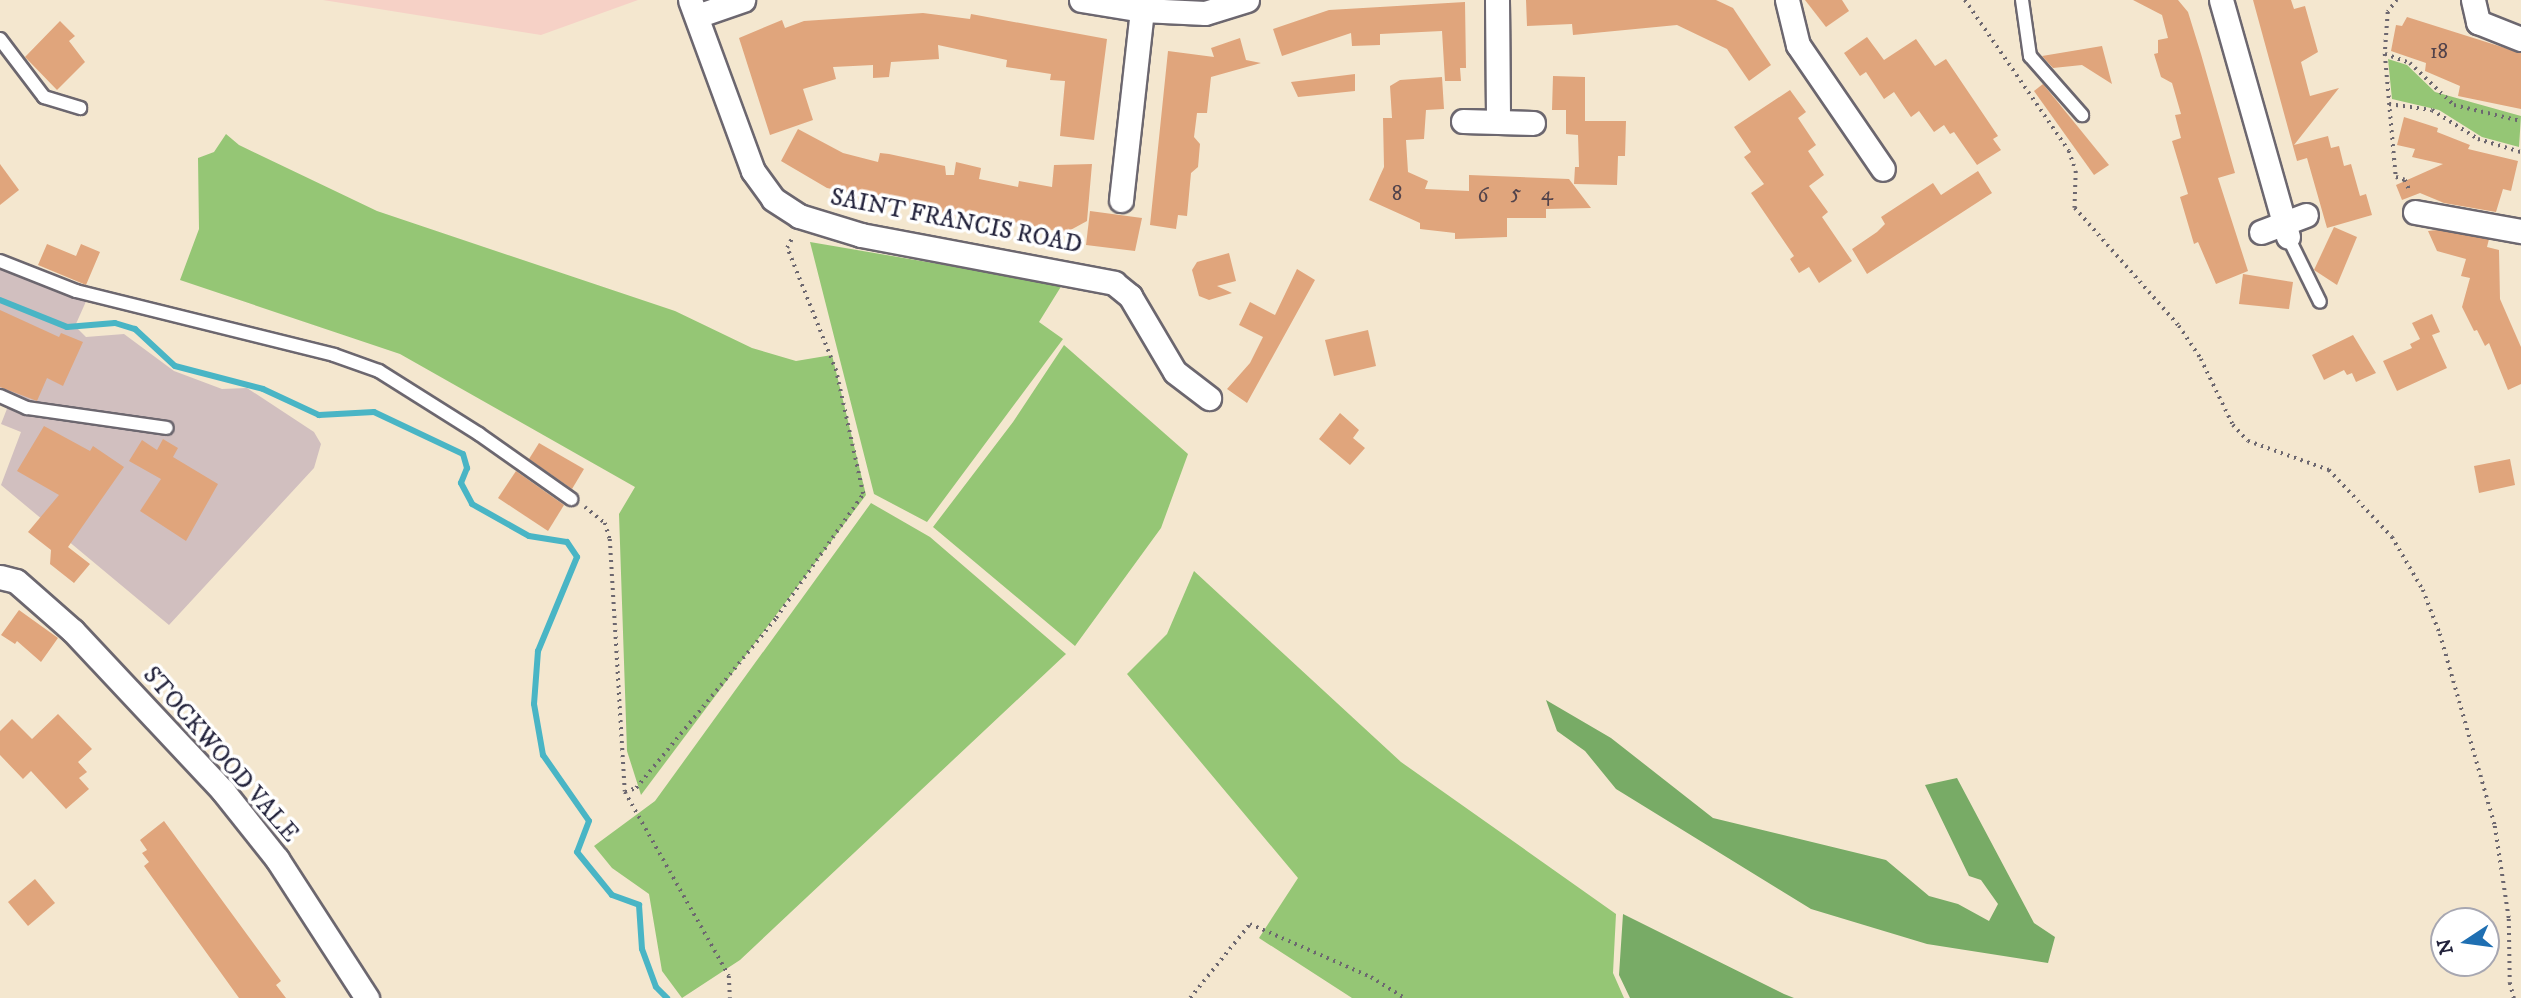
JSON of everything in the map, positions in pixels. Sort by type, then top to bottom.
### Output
[{"type":"street","points":[[693,8],[743,0]]},
{"type":"street","points":[[1081,0],[1142,10],[1205,13],[1247,0]]},
{"type":"street","points":[[1497,0],[1497,121]]},
{"type":"street","points":[[1787,0],[1798,45],[1884,169]]},
{"type":"street","points":[[2221,0],[2285,230]]},
{"type":"street","points":[[2473,0],[2478,22],[2521,39]]},
{"type":"street","name":"SAINT FRANCIS ROAD","points":[[693,8],[753,171],[773,199],[799,216],[861,235],[1114,282],[1130,296],[1175,372],[1209,398]]},
{"type":"street","points":[[1121,200],[1142,10]]},
{"type":"street","points":[[1462,121],[1533,124]]},
{"type":"street","points":[[2415,212],[2521,231]]},
{"type":"street","points":[[2261,232],[2285,230],[2306,215]]},
{"type":"street","name":"STOCKWOOD VALE","points":[[0,577],[16,582],[73,631],[223,791],[277,859],[367,998]]},
{"type":"lane","points":[[2022,0],[2030,56],[2082,115]]},
{"type":"lane","points":[[0,39],[44,97],[80,108]]},
{"type":"lane","points":[[2285,230],[2320,302]]},
{"type":"lane","points":[[0,261],[76,291],[334,355],[379,372],[479,434],[500,453],[571,499]]},
{"type":"lane","points":[[0,396],[27,408],[167,428]]},
{"type":"path","points":[[1965,0],[2069,150],[2077,171],[2075,208],[2179,326],[2201,359],[2233,425],[2248,441],[2329,470],[2392,537],[2423,590],[2440,634],[2495,826],[2509,919],[2510,983],[2514,998]]},
{"type":"path","points":[[2397,0],[2388,12],[2385,54],[2389,104],[2396,177],[2405,180],[2415,212]]},
{"type":"path","points":[[2385,54],[2410,63],[2454,105],[2521,121]]},
{"type":"path","points":[[2389,104],[2432,110],[2478,139],[2521,152]]},
{"type":"path","points":[[625,792],[636,788],[776,618],[863,494],[836,371],[787,248],[790,238],[799,233],[799,216]]},
{"type":"path","points":[[571,499],[605,523],[610,539],[625,792],[729,976],[730,998]]},
{"type":"path","points":[[1190,998],[1250,924],[1371,977],[1404,998]]},
{"type":"shaded area","points":[[323,0],[638,0],[541,35]]},
{"type":"shaded area","points":[[0,263],[88,297],[75,326],[86,337],[124,334],[174,371],[222,389],[247,388],[314,432],[321,444],[314,468],[169,625],[1,485],[21,432],[1,424],[12,396],[0,391]]},
{"type":"green space","points":[[2388,59],[2407,65],[2435,92],[2521,116],[2519,147],[2482,137],[2439,110],[2392,99]]},
{"type":"green space","points":[[226,134],[239,145],[377,211],[675,311],[752,348],[796,361],[832,355],[866,495],[641,795],[627,751],[619,514],[635,487],[400,354],[180,280],[199,229],[198,158],[214,152]]},
{"type":"green space","points":[[810,242],[1062,285],[1039,322],[1063,339],[927,522],[874,494]]},
{"type":"green space","points":[[1064,345],[1188,454],[1161,528],[1075,646],[933,527],[1013,422]]},
{"type":"green space","points":[[871,503],[930,537],[1066,654],[740,960],[682,998],[662,971],[649,894],[612,868],[594,846],[655,801]]},
{"type":"green space","points":[[1194,571],[1401,762],[1616,914],[1613,973],[1624,998],[1352,998],[1259,938],[1298,878],[1127,674],[1167,634]]},
{"type":"green space","points":[[1546,700],[1611,738],[1713,818],[1886,860],[1929,896],[1958,904],[1989,921],[1998,904],[1981,880],[1969,876],[1925,785],[1957,778],[2034,923],[2055,937],[2048,963],[1927,944],[1811,909],[1616,789],[1585,751],[1557,731]]},
{"type":"green space","points":[[1623,914],[1794,998],[1630,998],[1619,975]]},
{"type":"building","points":[[1526,0],[1716,0],[1733,8],[1771,65],[1749,81],[1727,49],[1677,25],[1573,35],[1572,24],[1527,26]]},
{"type":"building","points":[[1805,0],[1842,0],[1849,11],[1826,27]]},
{"type":"building","points":[[2133,0],[2178,0],[2188,12],[2201,54],[2235,173],[2218,178],[2248,271],[2216,284],[2198,242],[2194,244],[2180,197],[2188,194],[2172,141],[2181,138],[2175,115],[2181,114],[2172,83],[2161,77],[2154,54],[2158,53],[2158,40],[2168,38],[2162,15]]},
{"type":"building","points":[[2253,0],[2291,0],[2294,9],[2305,6],[2318,52],[2301,62],[2310,96],[2339,88],[2294,145],[2328,136],[2331,148],[2339,146],[2344,166],[2351,164],[2360,196],[2366,194],[2372,215],[2327,228],[2307,158],[2297,161]]},
{"type":"building","points":[[1465,2],[1466,68],[1460,68],[1461,81],[1445,81],[1442,31],[1380,34],[1380,45],[1352,46],[1351,33],[1282,56],[1273,29],[1329,10]]},
{"type":"building","points":[[923,13],[970,19],[971,14],[1107,39],[1094,140],[1060,136],[1065,81],[1050,80],[1051,74],[1006,67],[1007,60],[938,45],[939,59],[891,62],[889,77],[873,78],[873,65],[833,67],[836,79],[803,89],[813,120],[770,135],[739,38],[782,20],[785,28],[804,21]]},
{"type":"building","points":[[2407,17],[2521,53],[2521,109],[2458,96],[2460,86],[2425,71],[2426,63],[2391,51],[2396,25],[2402,26]]},
{"type":"building","points":[[60,21],[75,36],[69,41],[85,62],[57,90],[25,57]]},
{"type":"building","points":[[1867,37],[1884,60],[1916,39],[1935,66],[1946,59],[1998,136],[1993,139],[2001,150],[1977,165],[1954,132],[1950,134],[1944,125],[1934,132],[1919,111],[1911,117],[1894,92],[1884,99],[1866,72],[1860,76],[1844,53]]},
{"type":"building","points":[[1240,38],[1246,60],[1261,63],[1211,77],[1207,113],[1197,113],[1194,137],[1200,144],[1198,167],[1191,173],[1187,216],[1178,215],[1176,229],[1150,225],[1168,51],[1214,57],[1211,48]]},
{"type":"building","points":[[2102,46],[2112,84],[2082,65],[2053,68],[2042,56]]},
{"type":"building","points":[[1355,74],[1355,91],[1298,97],[1291,82]]},
{"type":"building","points":[[1553,76],[1585,77],[1585,121],[1626,121],[1625,156],[1618,156],[1617,185],[1574,184],[1575,167],[1579,167],[1578,135],[1566,134],[1566,110],[1552,110]]},
{"type":"building","points":[[1442,77],[1444,109],[1426,110],[1424,139],[1406,140],[1408,172],[1428,181],[1425,189],[1469,191],[1469,175],[1569,179],[1591,208],[1546,209],[1546,218],[1507,218],[1507,237],[1455,239],[1455,233],[1420,229],[1420,223],[1369,200],[1384,167],[1383,118],[1392,118],[1390,86],[1400,80]]},
{"type":"building","points":[[2043,84],[2109,165],[2094,175],[2034,91]]},
{"type":"building","points":[[1790,90],[1806,112],[1798,118],[1816,145],[1808,151],[1824,175],[1809,186],[1828,212],[1822,217],[1852,261],[1819,283],[1809,267],[1799,273],[1790,259],[1794,256],[1751,193],[1764,184],[1744,157],[1751,152],[1734,127]]},
{"type":"building","points":[[2404,117],[2438,128],[2437,132],[2470,145],[2468,149],[2518,161],[2511,191],[2503,189],[2496,212],[2444,203],[2420,193],[2402,200],[2396,185],[2443,164],[2412,157],[2415,149],[2397,145]]},
{"type":"building","points":[[798,129],[843,153],[878,162],[880,153],[889,154],[945,166],[946,175],[954,175],[956,162],[981,168],[979,179],[1018,187],[1019,181],[1052,187],[1054,165],[1092,164],[1087,221],[1065,233],[1009,221],[1008,227],[827,188],[781,161]]},
{"type":"building","points":[[0,164],[19,190],[0,205]]},
{"type":"building","points":[[1978,171],[1992,193],[1867,274],[1852,249],[1885,224],[1881,217],[1933,183],[1941,195]]},
{"type":"building","points":[[1090,211],[1142,218],[1135,251],[1086,245]]},
{"type":"building","points":[[2334,227],[2357,237],[2337,285],[2314,270]]},
{"type":"building","points":[[2437,230],[2489,239],[2487,247],[2499,250],[2500,299],[2521,347],[2521,384],[2508,390],[2489,343],[2485,346],[2477,330],[2474,331],[2462,307],[2470,278],[2461,276],[2466,259],[2437,251],[2428,231]]},
{"type":"building","points":[[47,244],[76,256],[81,244],[100,252],[86,285],[38,265]]},
{"type":"building","points":[[1229,253],[1236,281],[1217,286],[1232,293],[1209,300],[1199,296],[1192,270],[1197,262]]},
{"type":"building","points":[[1297,269],[1315,280],[1247,403],[1227,389],[1250,363],[1263,337],[1239,325],[1250,302],[1275,315]]},
{"type":"building","points":[[2243,274],[2293,282],[2289,309],[2239,304]]},
{"type":"building","points":[[0,310],[59,337],[61,333],[83,342],[63,386],[47,378],[37,401],[0,387]]},
{"type":"building","points":[[2432,314],[2440,332],[2432,335],[2447,368],[2397,391],[2383,361],[2412,348],[2410,344],[2420,339],[2412,323]]},
{"type":"building","points":[[1368,330],[1376,366],[1334,376],[1325,340]]},
{"type":"building","points":[[2353,335],[2376,373],[2356,382],[2352,373],[2347,375],[2344,370],[2324,380],[2312,355]]},
{"type":"building","points":[[1340,413],[1359,430],[1353,438],[1365,448],[1350,465],[1319,439]]},
{"type":"building","points":[[44,426],[90,451],[93,446],[124,467],[68,547],[90,564],[74,583],[50,564],[51,550],[28,532],[59,495],[17,471]]},
{"type":"building","points":[[163,439],[178,448],[173,457],[218,484],[186,541],[140,511],[161,479],[129,461],[142,440],[157,450]]},
{"type":"building","points":[[539,443],[584,469],[572,489],[529,459]]},
{"type":"building","points":[[2510,459],[2515,485],[2479,493],[2474,466]]},
{"type":"building","points":[[516,471],[564,505],[548,531],[498,498]]},
{"type":"building","points":[[19,610],[58,638],[41,662],[17,641],[15,644],[1,635]]},
{"type":"building","points":[[58,714],[92,749],[78,762],[87,772],[79,778],[89,789],[66,809],[31,771],[23,779],[0,755],[0,731],[12,719],[32,739]]},
{"type":"building","points":[[164,821],[281,981],[276,985],[286,998],[239,998],[144,866],[149,862],[142,853],[147,850],[140,840]]},
{"type":"building","points":[[35,879],[55,903],[28,926],[8,902]]},
{"type":"waterway","points":[[0,300],[67,327],[115,323],[135,329],[175,366],[263,389],[319,415],[374,412],[463,454],[467,468],[461,483],[472,504],[529,536],[567,542],[577,557],[538,651],[534,704],[543,755],[589,821],[577,852],[612,895],[639,905],[642,949],[656,987],[667,998]]}]
